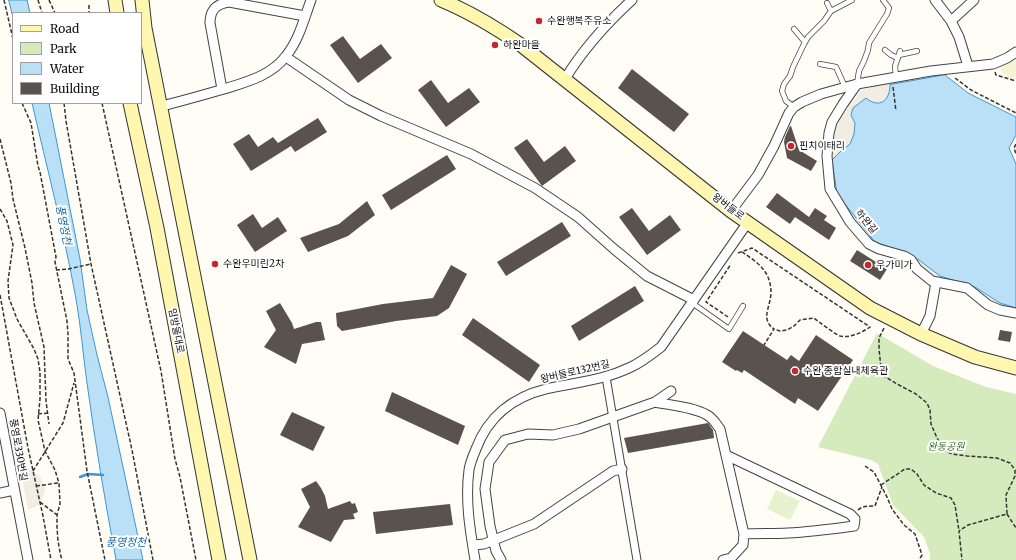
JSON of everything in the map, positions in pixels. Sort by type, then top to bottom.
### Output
[{"type":"main road","points":[[115,0],[116,12]]},
{"type":"main road","points":[[142,0],[145,28],[162,106],[250,560]]},
{"type":"main road","name":"왕버들로","points":[[441,0],[462,4],[516,42],[731,211],[870,308],[922,334],[975,357],[1016,368]]},
{"type":"main road","name":"임방울대로","points":[[130,104],[157,228],[219,560]]},
{"type":"street","points":[[162,106],[258,78],[273,69],[286,57],[299,36],[311,0]]},
{"type":"street","points":[[565,79],[579,58],[617,14],[632,0]]},
{"type":"street","points":[[935,0],[951,21],[959,37],[968,66]]},
{"type":"street","points":[[951,21],[974,0]]},
{"type":"street","points":[[222,89],[210,23],[210,16],[220,3],[229,2],[305,16]]},
{"type":"street","points":[[731,211],[758,175],[774,146],[789,113],[794,107],[802,102],[821,94],[858,84],[894,80],[968,66],[993,64],[1016,52]]},
{"type":"street","points":[[286,57],[349,100],[381,116],[472,154],[534,188],[578,217],[647,276],[694,300]]},
{"type":"street","name":"하완길","points":[[858,84],[832,122],[826,156],[830,188],[850,222],[869,244],[879,249],[904,256],[911,260],[917,269],[932,281],[967,288],[988,305],[1000,310],[1016,313]]},
{"type":"street","name":"왕버들로132번길","points":[[475,560],[469,522],[469,469],[478,444],[492,421],[502,410],[524,396],[546,389],[614,375],[646,359],[661,347],[748,222]]},
{"type":"street","points":[[922,334],[930,316],[936,282]]},
{"type":"street","points":[[606,377],[637,560]]},
{"type":"street","points":[[501,560],[496,550],[490,526],[485,489],[489,462],[505,440],[528,434],[553,435],[579,429],[655,402],[671,391]]},
{"type":"street","points":[[655,402],[695,410],[714,420],[720,429],[744,534],[743,545],[731,558],[723,560]]},
{"type":"street","name":"풍영로330번길","points":[[0,413],[28,560]]},
{"type":"street","points":[[726,454],[850,514],[855,519],[854,526],[815,532],[744,534]]},
{"type":"street","points":[[473,546],[494,541],[534,524],[613,472],[622,469]]},
{"type":"street","points":[[0,493],[14,490]]},
{"type":"lane","points":[[794,107],[786,101],[782,91],[808,36],[831,11],[852,0]]},
{"type":"lane","name":"하완길","points":[[858,84],[858,71],[864,61],[869,43],[887,14],[889,8],[883,0]]},
{"type":"lane","points":[[827,3],[831,11]]},
{"type":"lane","points":[[794,29],[805,42]]},
{"type":"lane","points":[[885,50],[891,55],[899,55],[917,51]]},
{"type":"lane","points":[[894,80],[895,66],[899,55]]},
{"type":"lane","points":[[820,64],[836,67],[845,87]]},
{"type":"lane","points":[[694,300],[695,306],[729,329],[743,306]]},
{"type":"path","points":[[4,0],[12,35]]},
{"type":"path","points":[[38,0],[42,12]]},
{"type":"path","points":[[49,0],[55,12]]},
{"type":"path","points":[[89,5],[89,12]]},
{"type":"path","points":[[993,64],[996,75],[1016,81]]},
{"type":"path","points":[[944,70],[971,90],[1016,113]]},
{"type":"path","points":[[894,80],[896,111]]},
{"type":"path","points":[[22,104],[31,123],[56,256],[56,270],[67,321],[68,359],[75,382],[89,478],[105,560]]},
{"type":"path","points":[[64,104],[91,264],[132,450],[153,560]]},
{"type":"path","points":[[102,104],[161,371],[176,459],[196,560]]},
{"type":"path","points":[[0,139],[25,248],[32,283],[34,303],[44,347],[46,401],[49,424]]},
{"type":"path","points":[[1016,144],[1014,148],[1016,154]]},
{"type":"path","points":[[0,209],[7,221],[13,245],[8,281],[9,298],[17,320],[31,344],[38,360],[40,372],[40,399],[38,414],[45,451],[59,483],[60,504],[57,516],[57,528],[58,541],[63,560]]},
{"type":"path","points":[[738,253],[752,248],[870,327],[855,335],[839,336],[814,318],[800,320],[787,330],[780,331],[774,329],[770,326],[767,320],[771,293],[767,275],[759,264],[742,252]]},
{"type":"path","points":[[728,317],[706,302],[734,259]]},
{"type":"path","points":[[56,270],[91,264]]},
{"type":"path","points":[[0,295],[51,560]]},
{"type":"path","points":[[764,345],[774,329]]},
{"type":"path","points":[[879,338],[879,358],[884,376],[916,394],[927,403],[930,410],[931,424],[944,450],[952,454],[997,458],[1010,463],[1016,470],[1015,476],[1006,495],[1007,514],[1016,528]]},
{"type":"path","points":[[33,471],[63,423],[75,382]]},
{"type":"path","points":[[38,414],[48,413]]},
{"type":"path","points":[[865,466],[874,472],[892,509],[904,525],[915,534],[922,555],[919,560]]},
{"type":"path","points":[[852,516],[859,508],[875,506],[882,486],[905,469],[911,469],[917,474],[924,485],[936,493],[951,498],[955,505],[962,560]]},
{"type":"path","points":[[36,486],[59,483]]},
{"type":"path","points":[[40,502],[57,516]]},
{"type":"path","points":[[958,531],[968,525],[1007,514]]},
{"type":"shaded area","points":[[1016,55],[1016,79],[1007,77],[1002,72],[1000,66]]},
{"type":"shaded area","points":[[943,73],[945,75],[890,85],[890,91],[887,98],[882,102],[876,103],[870,101],[851,115],[855,123],[854,134],[850,144],[841,151],[905,252],[940,275],[975,287],[1000,303],[1016,308],[1016,311],[1002,307],[933,277],[871,243],[853,221],[831,188],[829,147],[837,120],[862,90],[886,82]]},
{"type":"shaded area","points":[[20,469],[31,470],[36,473],[40,476],[44,485],[45,491],[41,501],[33,508],[28,509]]},
{"type":"green space","name":"완동공원","points":[[877,333],[933,366],[986,387],[1016,394],[1016,560],[930,560],[930,554],[924,537],[893,505],[878,464],[871,460],[818,447]]},
{"type":"green space","points":[[776,490],[800,501],[790,520],[767,509]]},
{"type":"water","points":[[9,0],[27,0],[30,12],[12,13]]},
{"type":"water","points":[[945,75],[968,93],[1016,117],[1016,135],[1009,148],[1016,164],[1016,308],[1000,303],[975,287],[940,276],[919,260],[905,252],[875,242],[837,194],[832,160],[850,144],[854,134],[855,123],[851,115],[853,108],[866,98],[875,103],[883,102],[890,91],[890,85]]},
{"type":"water","name":"풍영정천","points":[[32,104],[49,104],[80,259],[87,310],[108,397],[143,560],[116,560],[93,427],[76,299],[61,225]]},
{"type":"building","points":[[343,36],[360,59],[381,44],[392,58],[358,83],[330,45]]},
{"type":"building","points":[[632,69],[689,114],[674,132],[618,88]]},
{"type":"building","points":[[431,80],[448,103],[469,88],[480,102],[446,127],[418,90]]},
{"type":"building","points":[[318,118],[327,132],[295,152],[291,146],[251,171],[233,144],[249,134],[258,147],[273,137],[278,143]]},
{"type":"building","name":"핀치이태리","points":[[790,126],[799,150],[817,161],[811,171],[787,158],[784,142]]},
{"type":"building","points":[[527,139],[544,162],[565,146],[576,161],[542,186],[514,148]]},
{"type":"building","points":[[447,155],[456,169],[391,210],[382,195]]},
{"type":"building","points":[[777,193],[809,217],[815,208],[827,216],[824,220],[836,228],[829,240],[795,217],[790,224],[766,207]]},
{"type":"building","points":[[367,201],[375,215],[348,236],[308,252],[300,238],[339,224]]},
{"type":"building","points":[[632,208],[649,231],[670,215],[681,230],[647,255],[619,217]]},
{"type":"building","points":[[253,214],[262,228],[278,217],[287,231],[255,252],[237,225]]},
{"type":"building","points":[[562,222],[571,236],[506,276],[497,262]]},
{"type":"building","name":"우가미가","points":[[857,250],[887,269],[880,280],[850,261]]},
{"type":"building","points":[[451,265],[467,274],[449,308],[437,316],[396,321],[342,331],[337,326],[336,313],[383,304],[433,298]]},
{"type":"building","points":[[635,286],[644,301],[579,341],[571,326]]},
{"type":"building","points":[[280,303],[294,329],[316,322],[321,322],[325,340],[302,344],[296,364],[264,347],[276,330],[266,311]]},
{"type":"building","points":[[473,318],[540,365],[529,382],[462,335]]},
{"type":"building","points":[[1000,330],[1012,332],[1010,342],[998,340]]},
{"type":"building","name":"수완 종합실내체육관","points":[[743,331],[787,360],[791,355],[799,361],[816,335],[853,360],[818,411],[798,398],[795,404],[744,370],[742,373],[737,370],[736,371],[722,362]]},
{"type":"building","points":[[392,392],[465,426],[458,445],[385,411]]},
{"type":"building","points":[[292,412],[325,427],[313,451],[280,435]]},
{"type":"building","points":[[708,423],[713,430],[714,438],[628,453],[624,438]]},
{"type":"building","points":[[316,481],[325,496],[328,509],[350,501],[352,504],[355,503],[358,512],[353,514],[355,519],[344,520],[331,542],[298,527],[310,507],[301,489]]},
{"type":"building","points":[[450,504],[453,525],[376,534],[373,512]]},
{"type":"waterway","points":[[80,477],[88,474],[103,475]]},
{"type":"place","name":"수완행복주유소","points":[[539,21]]},
{"type":"place","name":"하완마을","points":[[495,45]]},
{"type":"place","name":"핀치이태리","points":[[791,146]]},
{"type":"place","name":"수완우미린2차","points":[[215,264]]},
{"type":"place","name":"우가미가","points":[[868,265]]},
{"type":"place","name":"수완 종합실내체육관","points":[[795,371]]}]
